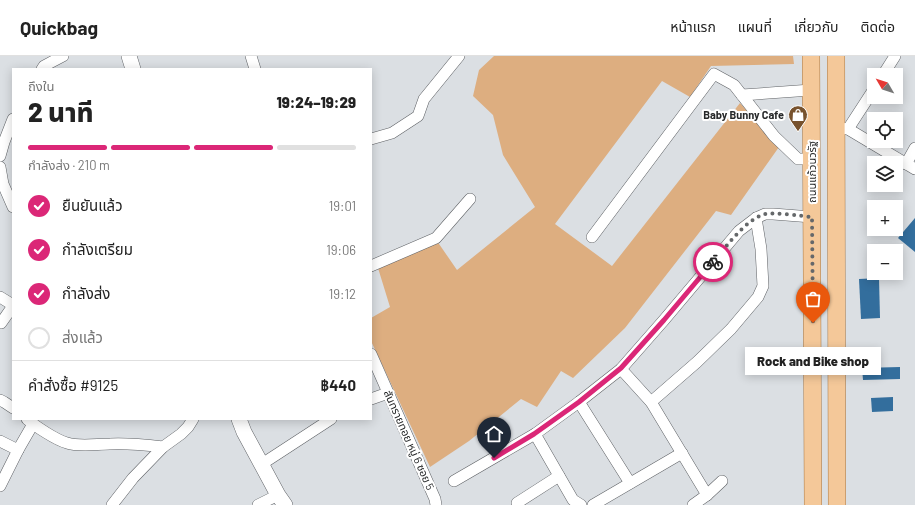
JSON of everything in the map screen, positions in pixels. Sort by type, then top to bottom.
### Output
[{"type":"main road","points":[[129,56],[133,68]]},
{"type":"main road","name":"ถนนแก้วนวรัฐ","points":[[811,56],[813,505]]},
{"type":"main road","points":[[836,56],[842,128],[837,505]]},
{"type":"main road","points":[[239,420],[244,432],[281,500]]},
{"type":"street","points":[[43,68],[63,56]]},
{"type":"street","points":[[251,56],[255,68]]},
{"type":"street","points":[[372,139],[392,133],[418,116],[424,99],[459,56]]},
{"type":"street","points":[[887,68],[895,56]]},
{"type":"street","points":[[592,237],[714,74],[734,85],[774,136],[798,159],[812,159]]},
{"type":"street","points":[[742,95],[811,90]]},
{"type":"street","points":[[867,98],[842,128],[910,166],[915,148]]},
{"type":"street","points":[[0,156],[2,143],[12,121]]},
{"type":"street","points":[[0,167],[1,185],[12,204]]},
{"type":"street","points":[[372,266],[436,238],[470,199]]},
{"type":"street","points":[[454,481],[534,434],[579,402],[621,368],[664,320],[739,231],[756,218],[765,214],[812,217]]},
{"type":"street","points":[[651,402],[697,362],[731,329],[758,297],[762,286],[761,249],[756,218]]},
{"type":"street","points":[[0,297],[12,304]]},
{"type":"street","points":[[1,323],[12,306]]},
{"type":"street","name":"สันทรายทอย หมู่ 6 ซอย 5","points":[[372,356],[435,499],[436,505]]},
{"type":"street","points":[[621,368],[651,402],[708,495]]},
{"type":"street","points":[[372,400],[388,393]]},
{"type":"street","points":[[0,400],[12,407]]},
{"type":"street","points":[[579,402],[630,483]]},
{"type":"street","points":[[112,505],[133,478],[164,447],[181,434],[192,420]]},
{"type":"street","points":[[262,464],[329,420]]},
{"type":"street","points":[[0,486],[18,450],[30,421],[66,443],[78,445],[125,444],[164,447]]},
{"type":"street","points":[[534,434],[573,500],[581,505]]},
{"type":"street","points":[[0,442],[18,450]]},
{"type":"street","points":[[592,505],[682,453]]},
{"type":"street","points":[[517,502],[558,476]]},
{"type":"street","points":[[693,505],[708,495],[722,481]]},
{"type":"street","points":[[258,505],[281,500]]},
{"type":"shaded area","points":[[494,56],[793,56],[794,64],[711,66],[690,97],[662,81],[555,224],[612,266],[740,103],[779,147],[731,215],[716,211],[625,328],[573,378],[561,371],[537,407],[521,399],[469,441],[430,467],[372,343],[372,317],[390,307],[378,268],[437,241],[457,270],[535,207],[503,155],[493,115],[473,96],[479,70]]},
{"type":"building","points":[[915,218],[915,252],[898,238],[900,236],[903,236],[903,232]]},
{"type":"building","points":[[859,279],[879,280],[880,318],[861,319]]},
{"type":"building","points":[[900,367],[900,379],[863,380],[862,368]]},
{"type":"building","points":[[893,397],[893,411],[872,412],[871,398]]},
{"type":"way so far","points":[[713,262],[739,231],[756,218],[765,214],[812,217],[813,323]]},
{"type":"place","name":"Baby Bunny Cafe","points":[[798,132]]},
{"type":"place","name":"Rock and Bike shop","points":[[813,323]]},
{"type":"route","points":[[494,458],[534,434],[579,402],[621,368],[713,262]]}]
